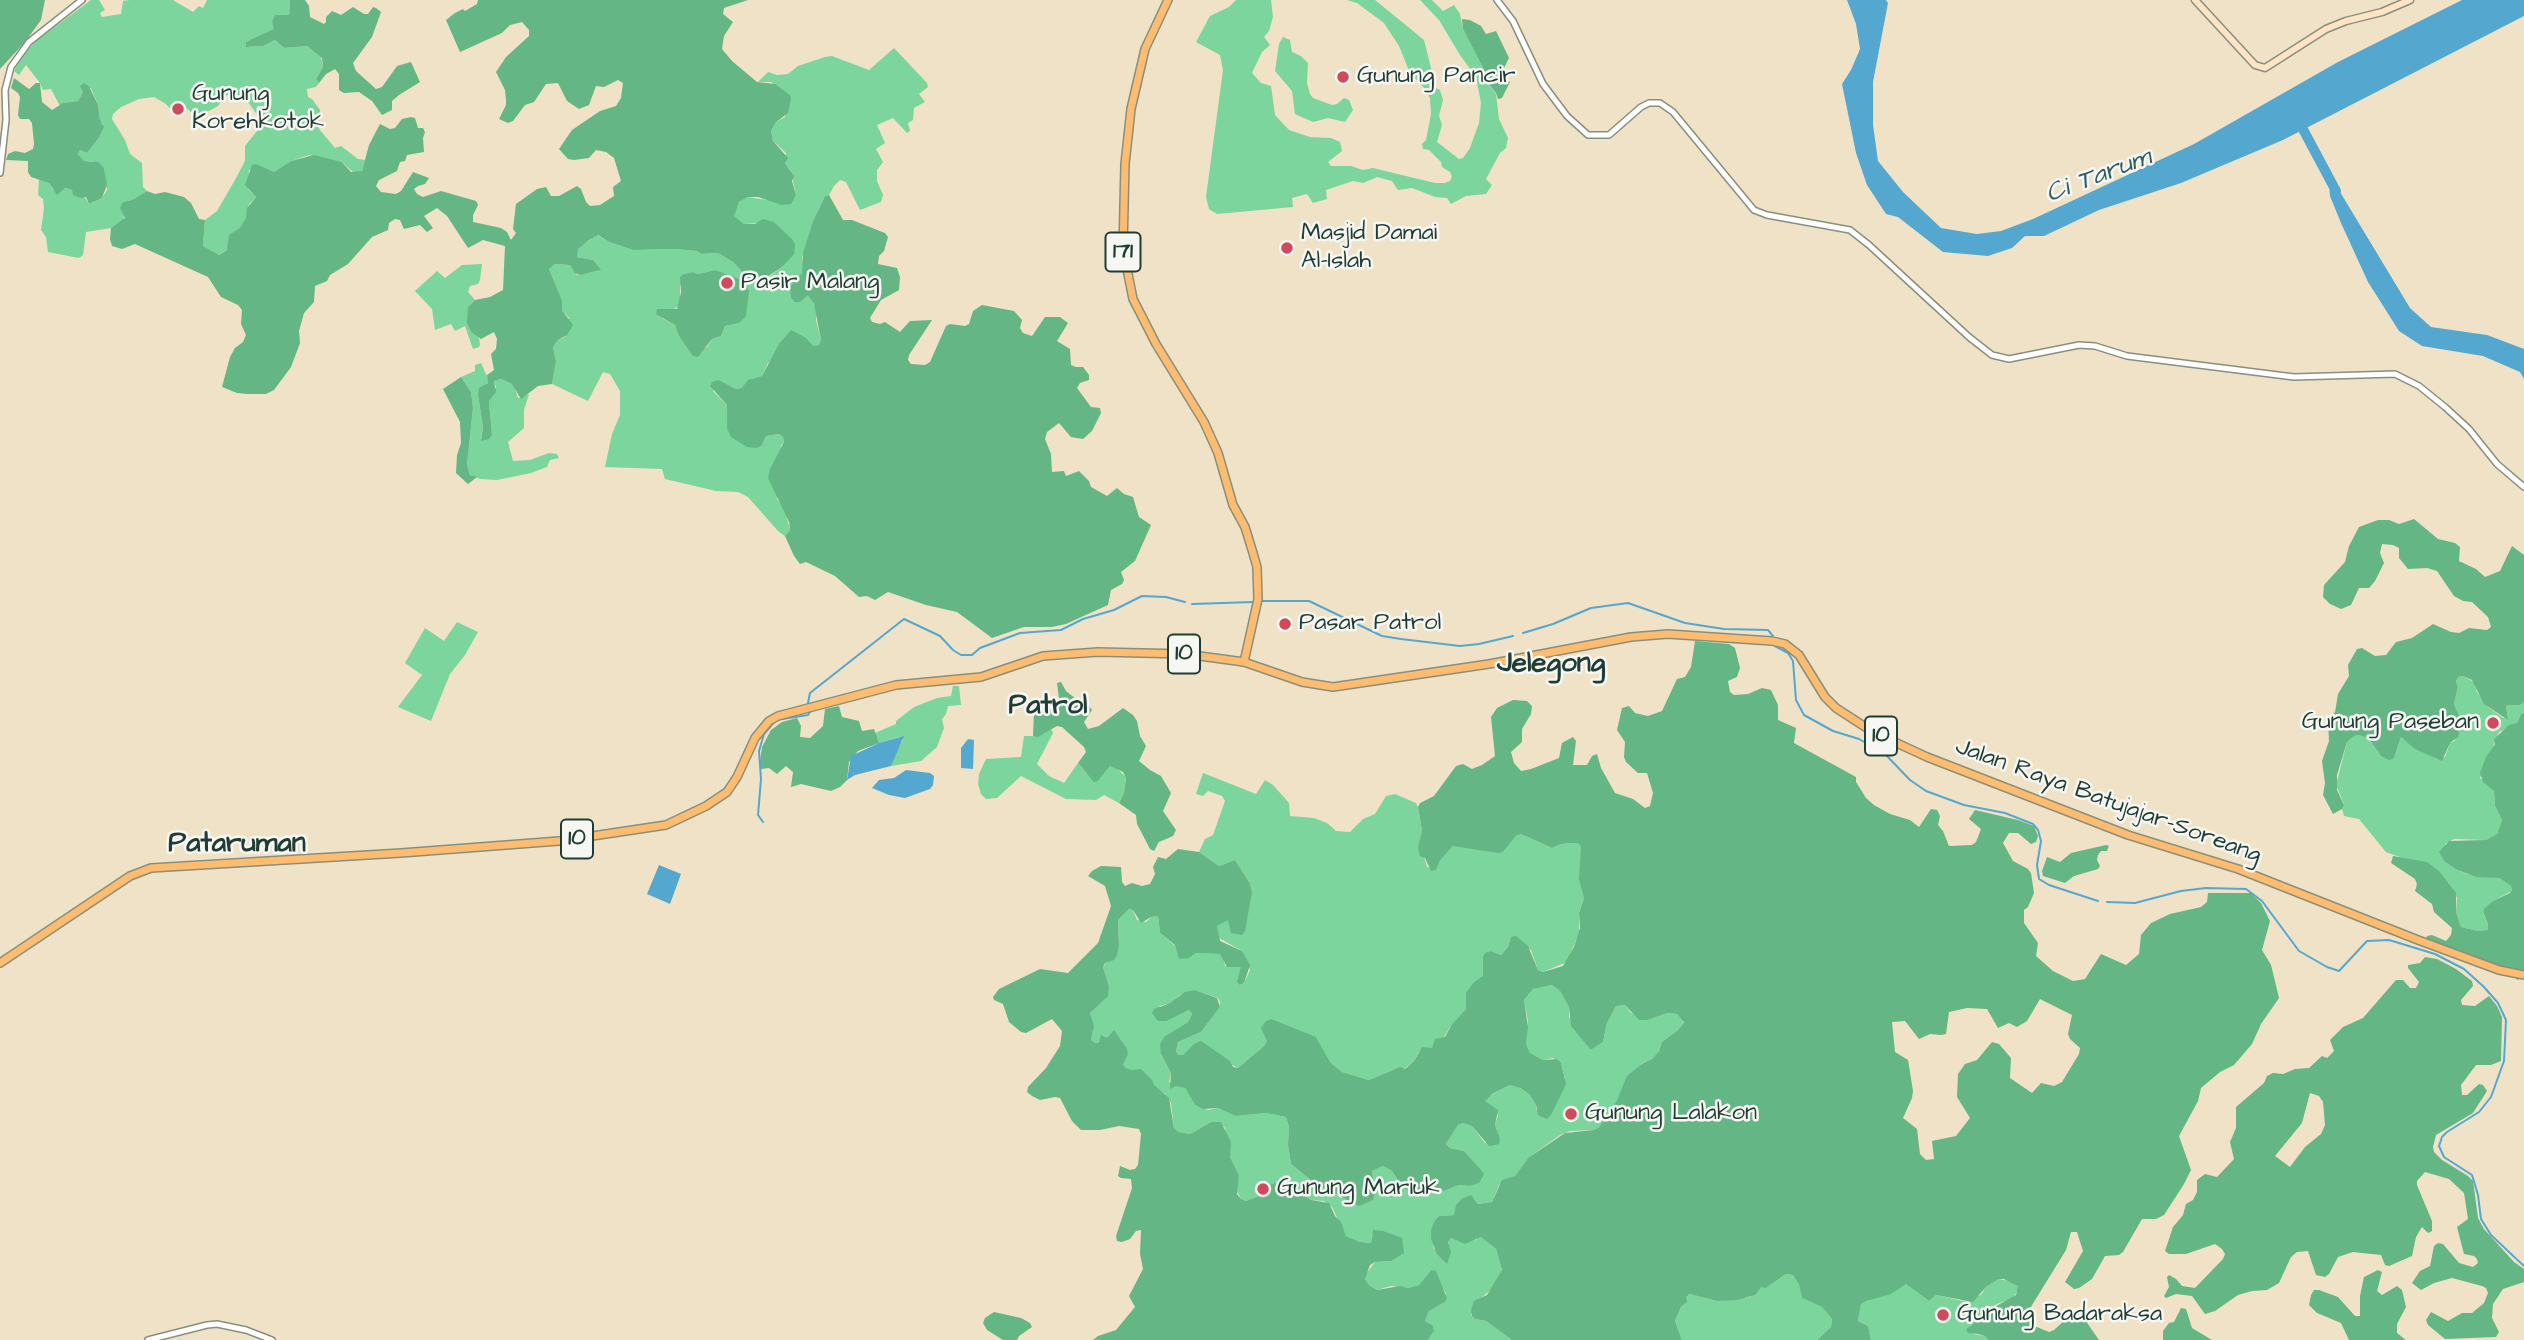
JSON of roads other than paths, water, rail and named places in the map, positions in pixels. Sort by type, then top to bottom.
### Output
[{"type":"main road","name":"171","points":[[1168,0],[1145,49],[1131,109],[1123,190],[1123,249],[1133,299],[1212,440],[1233,505],[1245,527],[1253,553],[1257,601],[1244,662]]},
{"type":"main road","points":[[2195,0],[2260,68],[2270,67],[2312,36],[2336,24],[2382,12],[2410,0]]},
{"type":"main road","name":"Jalan Raya Batujajar-Soreang","points":[[0,963],[120,882],[151,867],[459,849],[571,839],[666,825],[706,806],[727,792],[755,738],[769,721],[783,714],[885,688],[981,677],[1059,653],[1185,654],[1244,662],[1302,682],[1332,687],[1489,664],[1640,636],[1668,634],[1779,642],[1796,651],[1825,697],[1836,708],[1873,732],[1927,757],[2128,835],[2238,869],[2418,940],[2499,970],[2524,975]]},
{"type":"street","points":[[0,173],[6,120],[5,90],[11,67],[16,57],[39,33],[82,0]]},
{"type":"street","points":[[1497,0],[1513,21],[1543,84],[1580,130],[1590,136],[1606,136],[1641,107],[1649,103],[1660,103],[1673,112],[1754,210],[1767,215],[1850,230],[1969,337],[1993,355],[2009,359],[2079,345],[2095,346],[2127,356],[2284,376],[2330,377],[2391,373],[2419,386],[2469,429],[2497,464],[2524,487]]},
{"type":"street","points":[[148,1340],[217,1324],[246,1330],[272,1340]]},
{"type":"water","points":[[1847,0],[1886,0],[1888,3],[1873,82],[1873,125],[1878,161],[1903,192],[1941,228],[1977,234],[2001,231],[2033,219],[2194,144],[2338,62],[2462,0],[2524,0],[2524,16],[2283,140],[2181,183],[2099,210],[2044,236],[2025,236],[2012,248],[1988,256],[1943,252],[1898,217],[1886,214],[1867,185],[1856,153],[1842,84],[1860,49],[1856,24]]},
{"type":"water","points":[[2329,182],[2334,182],[2410,308],[2431,327],[2487,335],[2524,349],[2524,379],[2520,372],[2483,356],[2422,346],[2399,331],[2368,282],[2330,196]]},
{"type":"water","points":[[904,736],[891,766],[855,775],[847,780],[851,756],[879,743]]},
{"type":"water","points":[[968,739],[974,740],[973,769],[961,768],[961,748]]},
{"type":"water","points":[[906,770],[930,773],[934,776],[933,785],[930,789],[905,798],[872,788],[879,780],[894,778]]},
{"type":"water","points":[[659,865],[681,874],[670,904],[647,894]]},
{"type":"waterway","points":[[2297,118],[2336,191]]},
{"type":"waterway","points":[[808,703],[810,693],[904,619],[940,636],[961,655],[972,655],[980,648],[1020,633],[1061,630],[1142,596],[1166,597],[1185,602]]},
{"type":"waterway","points":[[1262,601],[1309,601],[1382,636],[1401,639],[1460,646],[1513,636]]},
{"type":"waterway","points":[[1192,604],[1253,602]]},
{"type":"waterway","points":[[1523,633],[1591,608],[1628,603],[1685,623],[1724,629],[1768,630],[1773,636]]},
{"type":"waterway","points":[[1775,646],[1788,653],[1793,661],[1796,700],[1804,715],[1833,731],[1859,739],[1885,754],[1910,780],[1926,791],[1964,805],[2005,813],[2033,824],[2041,841],[2037,865],[2039,879],[2049,885],[2098,901]]},
{"type":"waterway","points":[[763,822],[758,815],[761,779],[759,751],[764,734],[776,720],[808,715],[810,712]]},
{"type":"waterway","points":[[2107,902],[2135,903],[2181,891],[2206,888],[2246,889],[2262,901],[2299,951],[2327,967],[2339,971],[2367,941],[2389,940],[2435,954],[2464,969],[2498,1003],[2506,1020],[2504,1061],[2491,1097],[2479,1112],[2447,1132],[2439,1146],[2444,1157],[2472,1175],[2481,1219],[2491,1235],[2524,1266]]},
{"type":"place","name":"Gunung Pancir","points":[[1343,77]]},
{"type":"place","name":"Gunung Korehkotok","points":[[178,109]]},
{"type":"place","name":"Masjid Damai Al-Islah","points":[[1287,248]]},
{"type":"place","name":"Pasir Malang","points":[[727,283]]},
{"type":"place","name":"Pasar Patrol","points":[[1285,624]]},
{"type":"place","name":"Gunung Paseban","points":[[2493,723]]},
{"type":"place","name":"Gunung Lalakon","points":[[1571,1114]]},
{"type":"place","name":"Gunung Mariuk","points":[[1263,1189]]},
{"type":"place","name":"Gunung Badaraksa","points":[[1943,1315]]},
{"type":"district","name":"Jelegong","points":[[1551,665]]},
{"type":"district","name":"Patrol","points":[[1048,707]]},
{"type":"district","name":"Pataruman","points":[[237,845]]},
{"type":"water label","name":"Ci Tarum","points":[[2099,177]]}]
